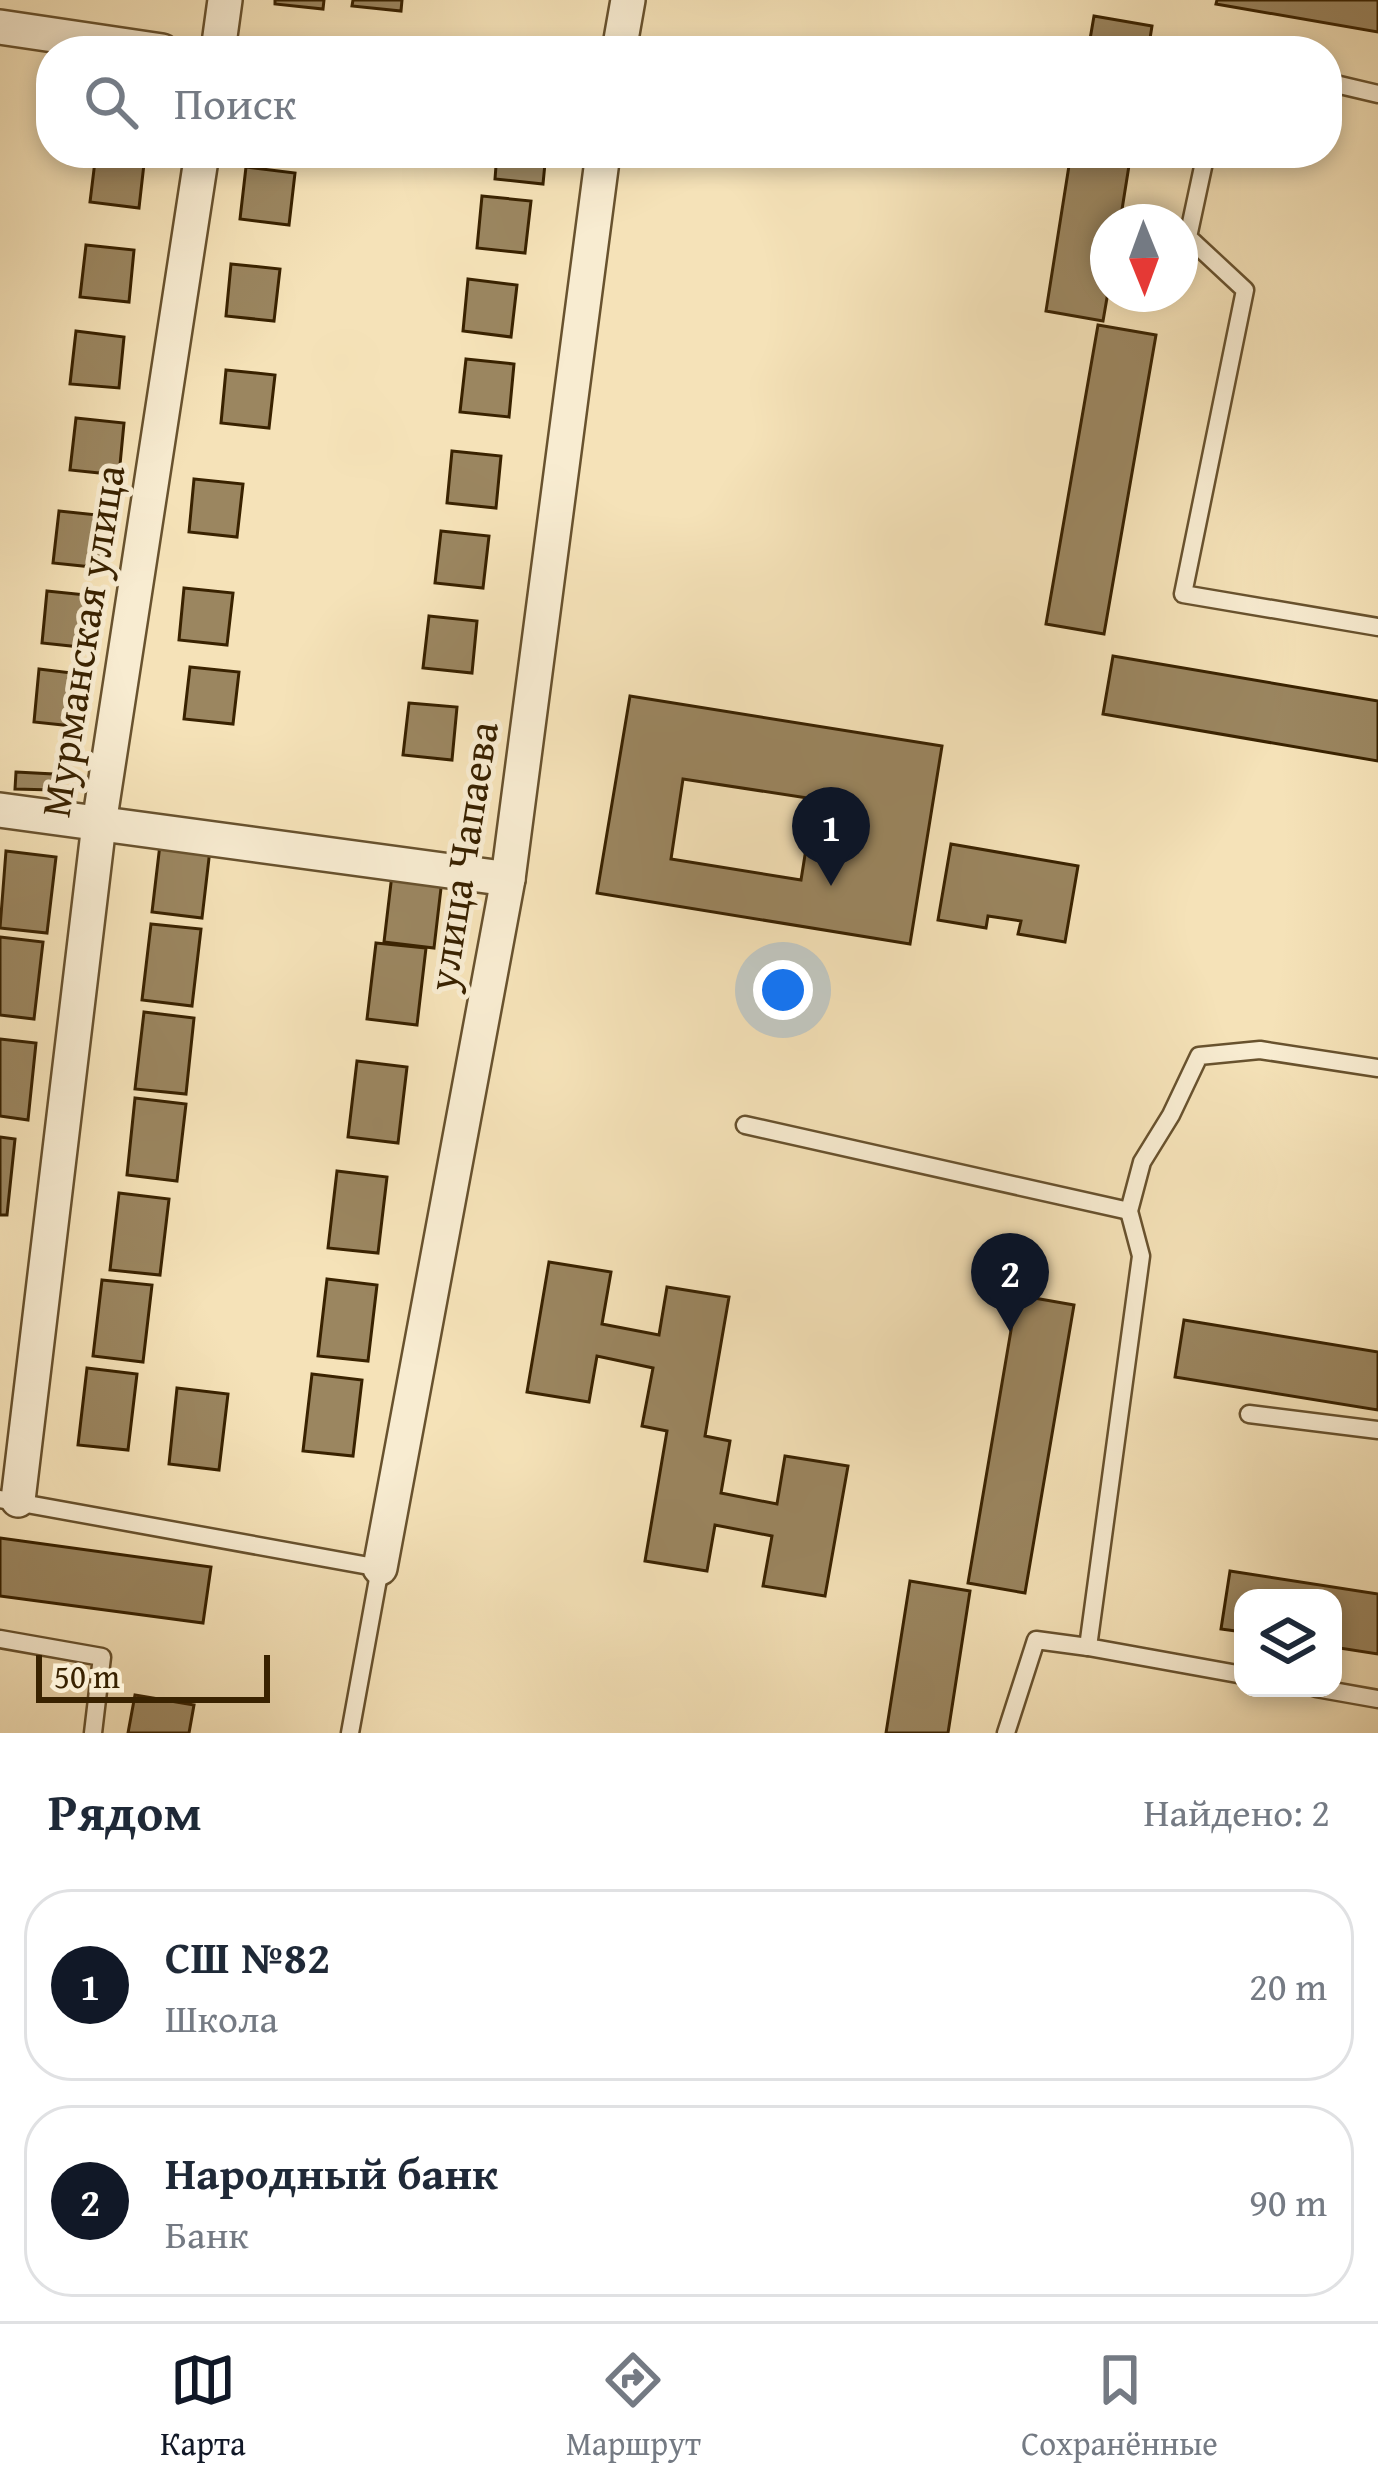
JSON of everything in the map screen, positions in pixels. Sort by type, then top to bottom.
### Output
[{"type":"street","points":[[220,36],[225,0]]},
{"type":"street","points":[[622,36],[628,0]]},
{"type":"street","points":[[0,26],[65,36]]},
{"type":"street","name":"Мурманская улица","points":[[9,1500],[99,824],[200,168]]},
{"type":"street","name":"улица Чапаева","points":[[380,1568],[508,879],[601,168]]},
{"type":"street","points":[[0,810],[508,879]]},
{"type":"lane","points":[[1342,86],[1378,94]]},
{"type":"lane","points":[[1203,168],[1189,237],[1245,290],[1183,594],[1378,627]]},
{"type":"lane","points":[[1088,1646],[1141,1256],[1129,1211],[1142,1162],[1172,1115],[1199,1056],[1260,1050],[1378,1068]]},
{"type":"lane","points":[[745,1125],[1129,1211]]},
{"type":"lane","points":[[1250,1414],[1378,1430]]},
{"type":"lane","points":[[9,1500],[380,1568],[350,1733]]},
{"type":"lane","points":[[0,1639],[102,1658],[93,1733]]},
{"type":"lane","points":[[1006,1733],[1036,1640],[1234,1673]]},
{"type":"lane","points":[[1342,1693],[1378,1699]]},
{"type":"building","points":[[275,0],[324,0],[323,9],[275,4]]},
{"type":"building","points":[[353,0],[402,0],[401,11],[352,6]]},
{"type":"building","points":[[1217,0],[1378,0],[1378,32],[1216,4]]},
{"type":"building","points":[[1094,16],[1152,26],[1150,36],[1091,36]]},
{"type":"building","points":[[94,168],[144,168],[139,208],[90,202]]},
{"type":"building","points":[[246,168],[295,173],[289,225],[240,219]]},
{"type":"building","points":[[496,168],[545,168],[543,184],[495,179]]},
{"type":"building","points":[[1069,168],[1129,168],[1123,204],[1090,204],[1090,312],[1105,312],[1103,321],[1046,311]]},
{"type":"building","points":[[482,196],[531,201],[525,253],[477,248]]},
{"type":"building","points":[[86,245],[134,250],[129,302],[80,297]]},
{"type":"building","points":[[231,264],[280,269],[274,321],[226,316]]},
{"type":"building","points":[[468,279],[517,285],[511,337],[463,331]]},
{"type":"building","points":[[1098,325],[1156,335],[1104,634],[1046,624]]},
{"type":"building","points":[[76,331],[124,337],[119,388],[70,384]]},
{"type":"building","points":[[466,359],[514,364],[509,417],[460,412]]},
{"type":"building","points":[[226,370],[275,375],[269,428],[221,423]]},
{"type":"building","points":[[76,418],[124,423],[119,475],[70,470]]},
{"type":"building","points":[[452,451],[501,456],[496,508],[447,503]]},
{"type":"building","points":[[194,479],[243,484],[237,537],[189,532]]},
{"type":"building","points":[[59,511],[107,516],[102,568],[53,563]]},
{"type":"building","points":[[441,531],[489,536],[483,588],[435,583]]},
{"type":"building","points":[[184,588],[233,593],[227,645],[179,640]]},
{"type":"building","points":[[47,591],[96,596],[90,648],[42,643]]},
{"type":"building","points":[[429,616],[477,621],[472,673],[423,668]]},
{"type":"building","points":[[1113,656],[1378,701],[1378,761],[1103,714]]},
{"type":"building","points":[[190,667],[239,672],[233,724],[184,719]]},
{"type":"building","points":[[39,669],[88,675],[82,727],[34,722]]},
{"type":"building","points":[[630,696],[942,746],[910,944],[597,893]],"holes":[[[683,779],[814,799],[801,880],[671,859]]]},
{"type":"building","points":[[409,703],[457,707],[452,760],[403,755]]},
{"type":"building","points":[[16,772],[53,774],[53,790],[15,789]]},
{"type":"building","points":[[161,836],[211,841],[202,918],[152,912]]},
{"type":"building","points":[[951,844],[1078,866],[1065,942],[1018,934],[1021,921],[988,916],[986,928],[938,920]]},
{"type":"building","points":[[6,851],[56,857],[47,933],[0,928]]},
{"type":"building","points":[[393,866],[443,871],[434,948],[384,942]]},
{"type":"building","points":[[151,924],[201,929],[192,1006],[142,1000]]},
{"type":"building","points":[[0,937],[43,942],[34,1019],[0,1015]]},
{"type":"building","points":[[376,943],[426,948],[417,1025],[367,1019]]},
{"type":"building","points":[[144,1012],[194,1018],[186,1094],[135,1089]]},
{"type":"building","points":[[0,1039],[36,1043],[28,1120],[0,1116]]},
{"type":"building","points":[[357,1061],[407,1067],[398,1143],[348,1137]]},
{"type":"building","points":[[135,1098],[186,1104],[177,1181],[127,1175]]},
{"type":"building","points":[[0,1137],[15,1139],[7,1215],[0,1215]]},
{"type":"building","points":[[337,1171],[387,1177],[378,1253],[328,1248]]},
{"type":"building","points":[[119,1193],[169,1199],[160,1275],[110,1270]]},
{"type":"building","points":[[549,1262],[611,1272],[602,1324],[659,1335],[667,1287],[729,1297],[705,1436],[730,1441],[721,1493],[777,1504],[785,1456],[848,1466],[825,1596],[763,1586],[772,1536],[715,1525],[707,1571],[645,1561],[667,1431],[642,1426],[653,1368],[597,1356],[589,1402],[527,1392]]},
{"type":"building","points":[[327,1279],[377,1285],[368,1361],[318,1356]]},
{"type":"building","points":[[102,1280],[152,1285],[143,1362],[93,1356]]},
{"type":"building","points":[[1017,1295],[1074,1305],[1025,1593],[968,1583]]},
{"type":"building","points":[[1184,1320],[1378,1352],[1378,1410],[1175,1377]]},
{"type":"building","points":[[87,1368],[137,1374],[128,1450],[78,1445]]},
{"type":"building","points":[[312,1374],[362,1380],[353,1456],[303,1451]]},
{"type":"building","points":[[177,1388],[228,1394],[219,1470],[169,1464]]},
{"type":"building","points":[[0,1538],[211,1567],[203,1623],[0,1596]]},
{"type":"building","points":[[1230,1571],[1378,1594],[1378,1654],[1342,1648],[1342,1589],[1234,1589],[1234,1631],[1221,1629]]},
{"type":"building","points":[[910,1581],[970,1591],[948,1733],[886,1733]]},
{"type":"building","points":[[135,1695],[194,1705],[189,1733],[128,1733]]},
{"type":"place","name":"СШ №82","points":[[831,886]]},
{"type":"place","name":"Народный банк","points":[[1010,1332]]}]
